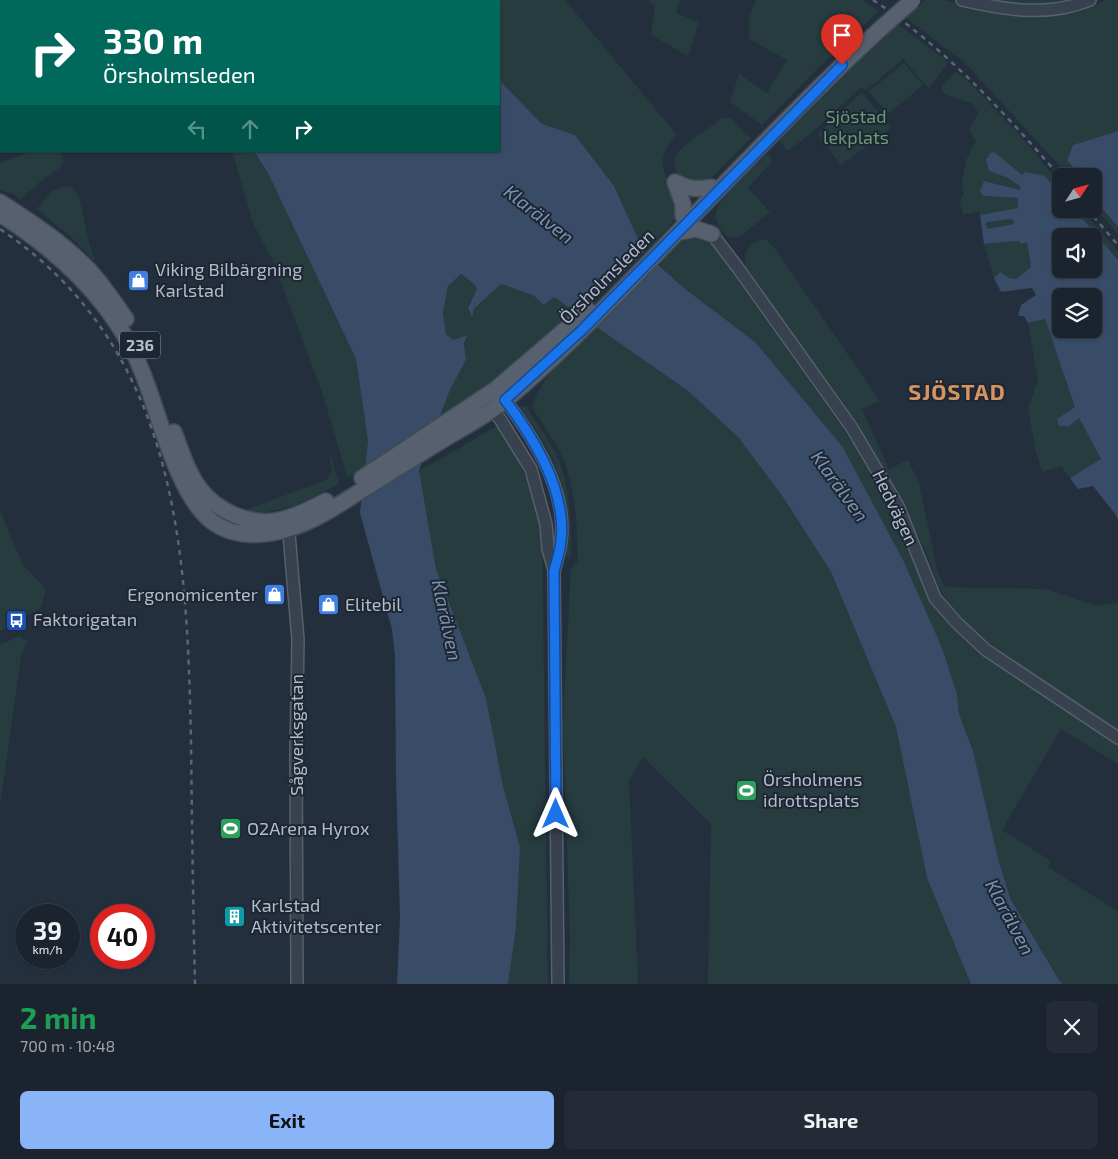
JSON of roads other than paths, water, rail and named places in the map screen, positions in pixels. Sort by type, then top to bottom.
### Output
[{"type":"main road","name":"Örsholmsleden","points":[[875,27],[899,0]]},
{"type":"main road","name":"Örsholmsleden","points":[[658,247],[679,232],[710,194],[836,58],[913,0]]},
{"type":"main road","points":[[683,216],[683,204],[675,182],[686,188],[710,194],[707,216],[712,234]]},
{"type":"main road","name":"Örsholmsleden","points":[[288,523],[333,503],[450,435],[488,403],[501,395],[579,327],[658,247],[683,216],[710,194]]},
{"type":"main road","name":"236","points":[[0,202],[63,246],[90,271],[105,289],[136,337],[183,455],[200,488],[217,505],[244,518],[288,523]]},
{"type":"main road","name":"236","points":[[0,214],[36,239],[70,267],[97,296],[119,327],[142,370],[176,466],[195,504],[202,512],[224,529],[240,533],[262,534],[288,523]]},
{"type":"main road","points":[[679,232],[696,229],[712,234]]},
{"type":"main road","name":"Örsholmsleden","points":[[333,503],[458,415],[488,403]]},
{"type":"street","points":[[962,0],[988,6],[1032,11],[1066,8],[1090,0]]},
{"type":"street","name":"Hedvägen","points":[[712,234],[852,428],[898,506],[935,598],[986,650],[1118,738]]},
{"type":"street","points":[[501,395],[545,461],[560,507],[561,540],[554,571],[558,984]]},
{"type":"street","points":[[488,403],[531,469],[546,524],[548,548],[554,571]]},
{"type":"street","name":"Sågverksgatan","points":[[288,523],[298,640],[296,754],[298,854],[297,984]]},
{"type":"water","name":"Klarälven","points":[[500,81],[542,124],[575,135],[614,186],[644,252],[685,289],[755,342],[842,446],[903,560],[942,648],[957,694],[959,714],[973,751],[999,862],[1011,900],[1063,984],[971,984],[927,878],[896,727],[831,572],[783,497],[738,437],[688,391],[554,297],[544,305],[533,295],[501,284],[474,309],[472,317],[468,308],[477,289],[474,284],[461,274],[448,286],[443,313],[446,334],[453,340],[468,335],[464,343],[466,360],[450,390],[419,470],[436,569],[486,698],[503,786],[520,847],[516,928],[508,984],[397,984],[400,918],[395,656],[392,629],[360,513],[368,441],[356,359],[268,173],[255,152],[500,152]]},
{"type":"water","points":[[1118,131],[1118,227],[1102,208],[1102,168],[1074,168],[1067,160],[1073,145]]},
{"type":"water","points":[[994,152],[1022,175],[1025,172],[1045,176],[1052,184],[1052,218],[1082,218],[1090,228],[1052,228],[1052,278],[1102,278],[1102,241],[1118,260],[1118,520],[1093,486],[1078,489],[1070,478],[1101,459],[1079,418],[1069,426],[1059,426],[1057,419],[1075,407],[1045,319],[1028,323],[1024,316],[1018,316],[1021,305],[1036,295],[1032,288],[1001,292],[994,278],[1000,272],[1009,278],[1016,279],[1031,267],[1027,242],[1021,244],[1019,241],[984,244],[980,215],[1018,208],[1018,198],[983,196],[980,191],[984,181],[1020,190],[1021,187],[1008,178],[989,171],[986,160],[990,153]],"holes":[[[1011,219],[1014,224],[988,229],[985,224],[987,222]]]},
{"type":"railway","points":[[873,0],[899,18],[949,60],[1019,130],[1052,168]]},
{"type":"railway","points":[[1095,218],[1118,245]]},
{"type":"railway","points":[[0,229],[59,278],[104,332],[138,393],[161,458],[176,526],[185,597],[191,742],[195,984]]},
{"type":"place","name":"Viking Bilbärgning Karlstad","points":[[139,280]]},
{"type":"place","name":"Ergonomicenter","points":[[274,595]]},
{"type":"place","name":"Elitebil","points":[[329,605]]},
{"type":"place","name":"Faktorigatan","points":[[17,620]]},
{"type":"place","name":"Örsholmens idrottsplats","points":[[747,790]]},
{"type":"place","name":"O2Arena Hyrox","points":[[231,829]]},
{"type":"place","name":"Karlstad Aktivitetscenter","points":[[235,916]]},
{"type":"district","name":"SJÖSTAD","points":[[957,392]]},
{"type":"park label","name":"Sjöstad lekplats","points":[[856,127]]}]
